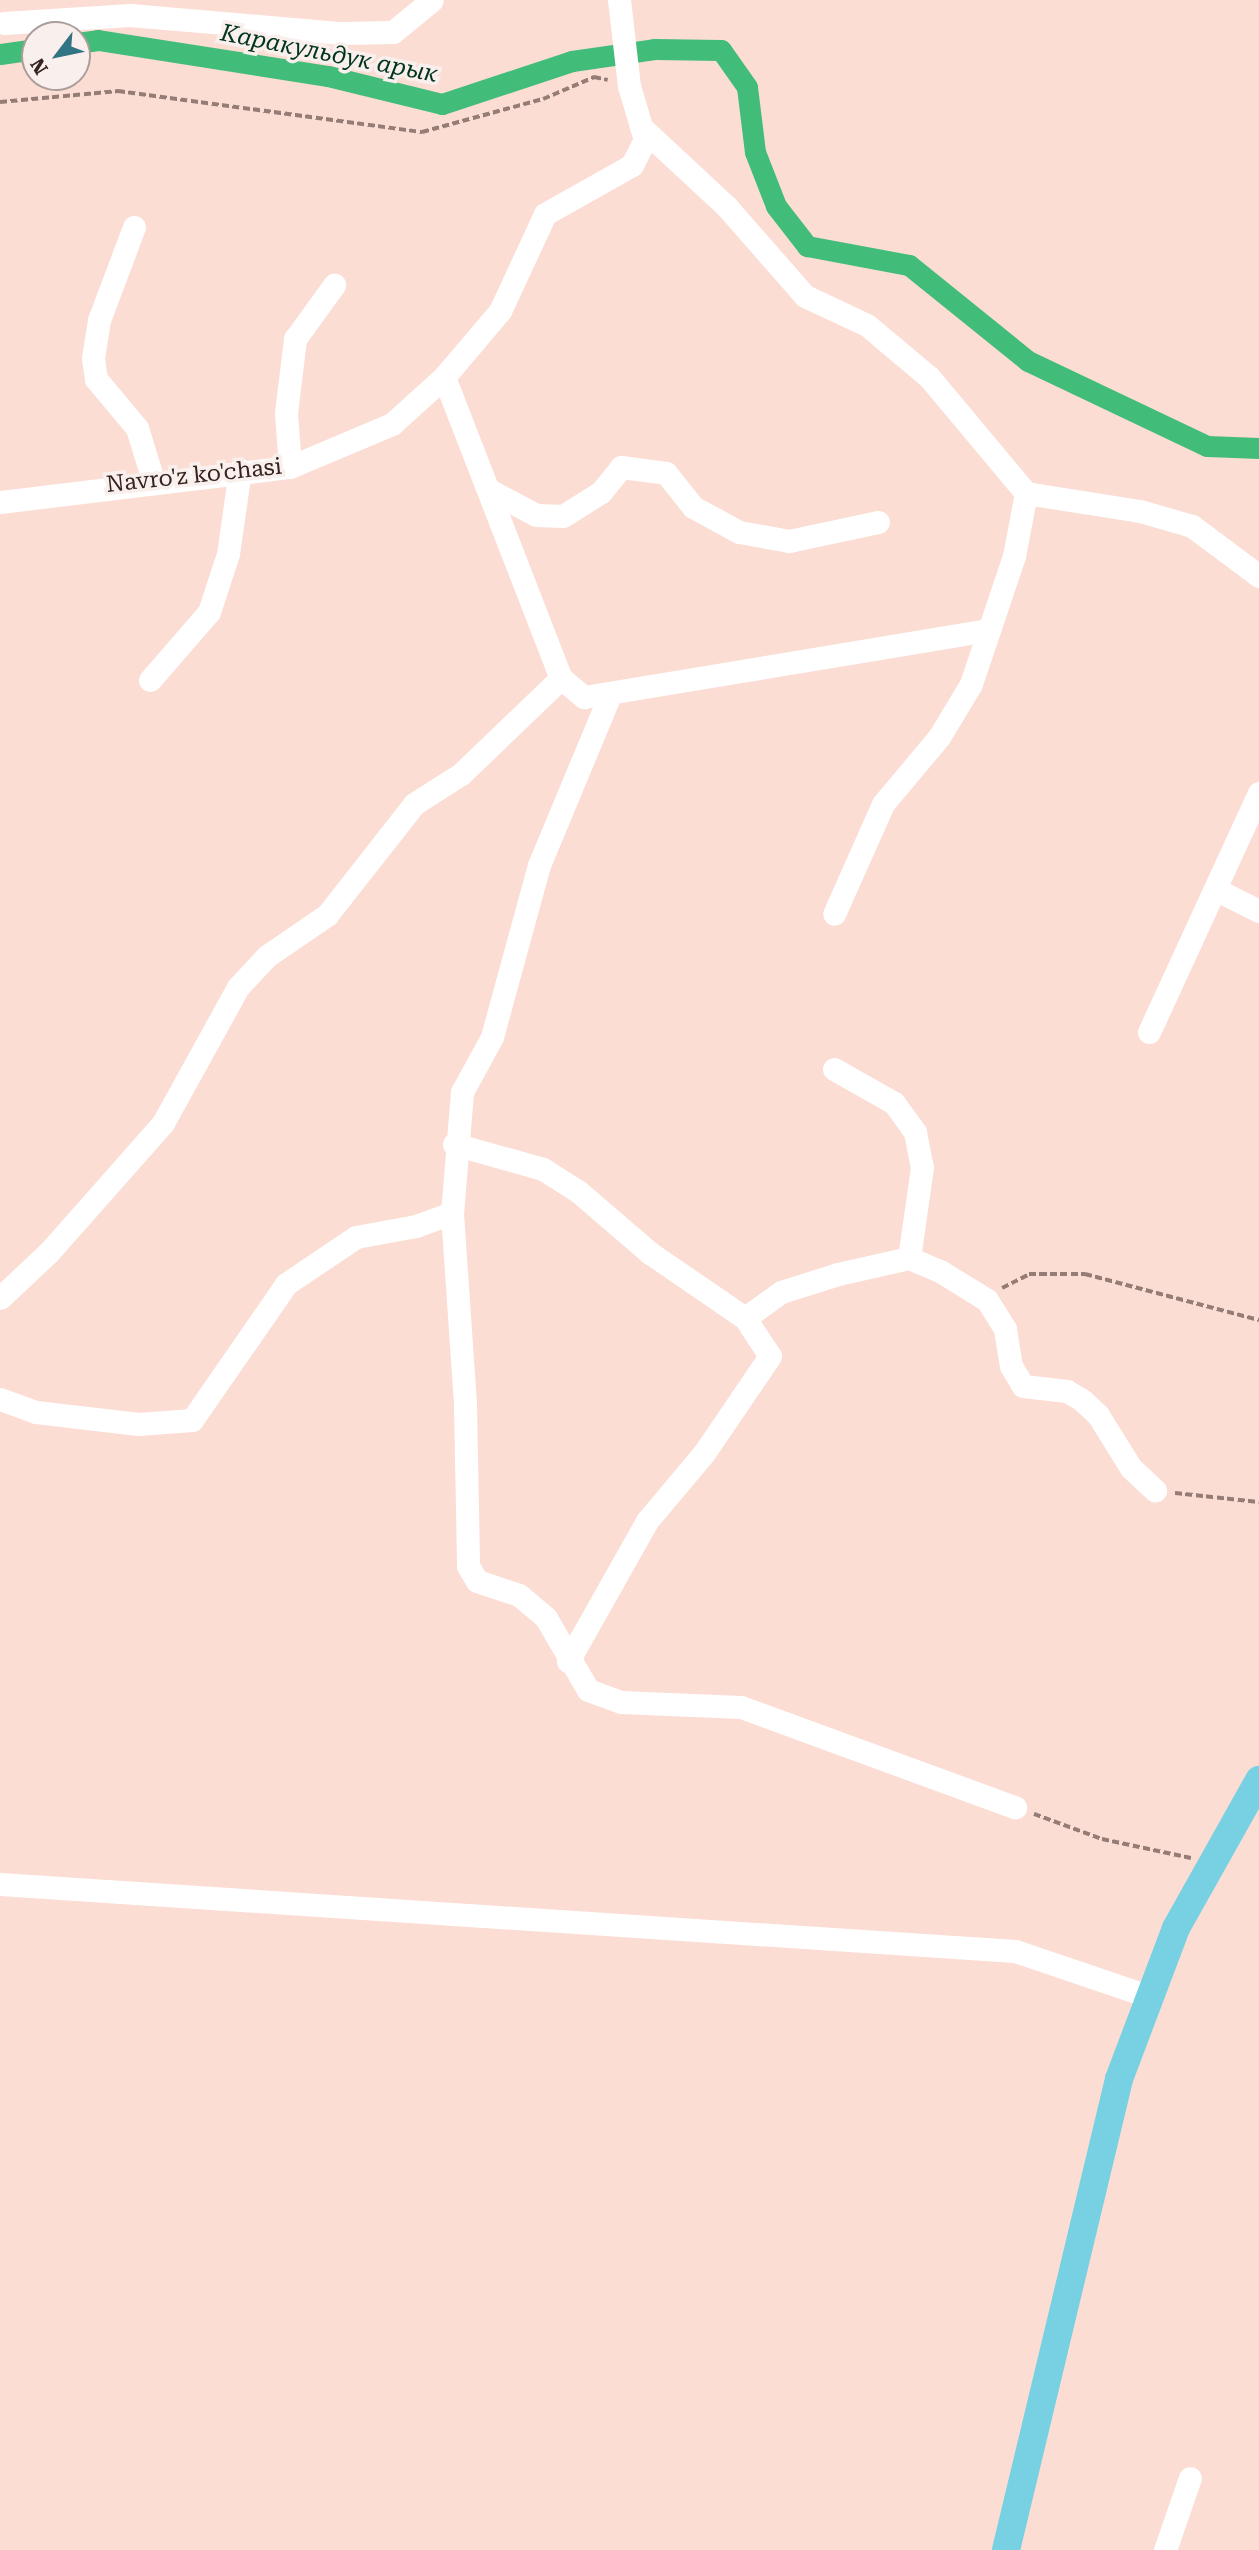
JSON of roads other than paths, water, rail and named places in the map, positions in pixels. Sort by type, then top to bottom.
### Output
[{"type":"main road","points":[[1006,2550],[1095,2164],[1148,1996],[1210,1863],[1259,1780]]},
{"type":"street","points":[[4,23],[130,15],[341,33],[393,32],[432,0]]},
{"type":"street","name":"Navro'z ko'chasi","points":[[0,502],[153,480],[290,467],[392,424],[444,377],[500,311],[545,214],[632,165],[645,140],[629,86],[621,7]]},
{"type":"street","points":[[641,127],[727,207],[805,296],[867,325],[929,377],[1027,493],[1140,511],[1192,526],[1259,576]]},
{"type":"street","points":[[134,228],[99,320],[93,358],[96,379],[137,428],[153,480]]},
{"type":"street","points":[[290,467],[286,413],[295,339],[334,285]]},
{"type":"street","points":[[444,377],[561,678],[584,697],[609,697],[987,630]]},
{"type":"street","points":[[489,491],[536,515],[563,516],[601,492],[621,467],[666,473],[693,507],[739,532],[789,541],[878,522]]},
{"type":"street","points":[[150,680],[209,612],[228,554],[240,470]]},
{"type":"street","points":[[834,914],[883,804],[939,737],[971,684],[1014,556],[1027,493]]},
{"type":"street","points":[[0,1298],[49,1252],[163,1123],[238,987],[267,956],[327,915],[414,804],[461,774],[561,678]]},
{"type":"street","points":[[609,697],[539,865],[492,1037],[462,1092],[454,1144],[452,1213],[465,1405],[467,1566],[477,1581],[519,1595],[546,1618],[568,1661],[588,1690],[621,1702],[741,1707],[1015,1807]]},
{"type":"street","points":[[1149,1032],[1259,793]]},
{"type":"street","points":[[1215,889],[1259,911]]},
{"type":"street","points":[[834,1069],[894,1103],[915,1132],[922,1167],[909,1258]]},
{"type":"street","points":[[454,1144],[543,1169],[745,1318],[770,1356],[766,1367],[647,1521],[568,1661]]},
{"type":"street","points":[[0,1399],[36,1412],[138,1424],[192,1420],[286,1284],[356,1237],[416,1226],[452,1213]]},
{"type":"street","points":[[745,1318],[781,1292],[909,1258],[987,1300],[1005,1329],[1011,1366],[1023,1386],[1067,1391],[1082,1400],[1098,1415],[1130,1468],[1155,1490]]},
{"type":"street","points":[[0,1884],[1015,1951],[1148,1996]]},
{"type":"street","points":[[1165,2550],[1191,2477]]},
{"type":"waterway","name":"Каракульдук арык","points":[[91,41],[328,76],[442,104],[572,61],[654,49],[721,50],[747,87],[755,152],[776,206],[807,246],[909,265],[1028,361],[1207,446],[1259,448]]},
{"type":"waterway","name":"Каракульдук арык","points":[[0,54],[21,51]]}]
